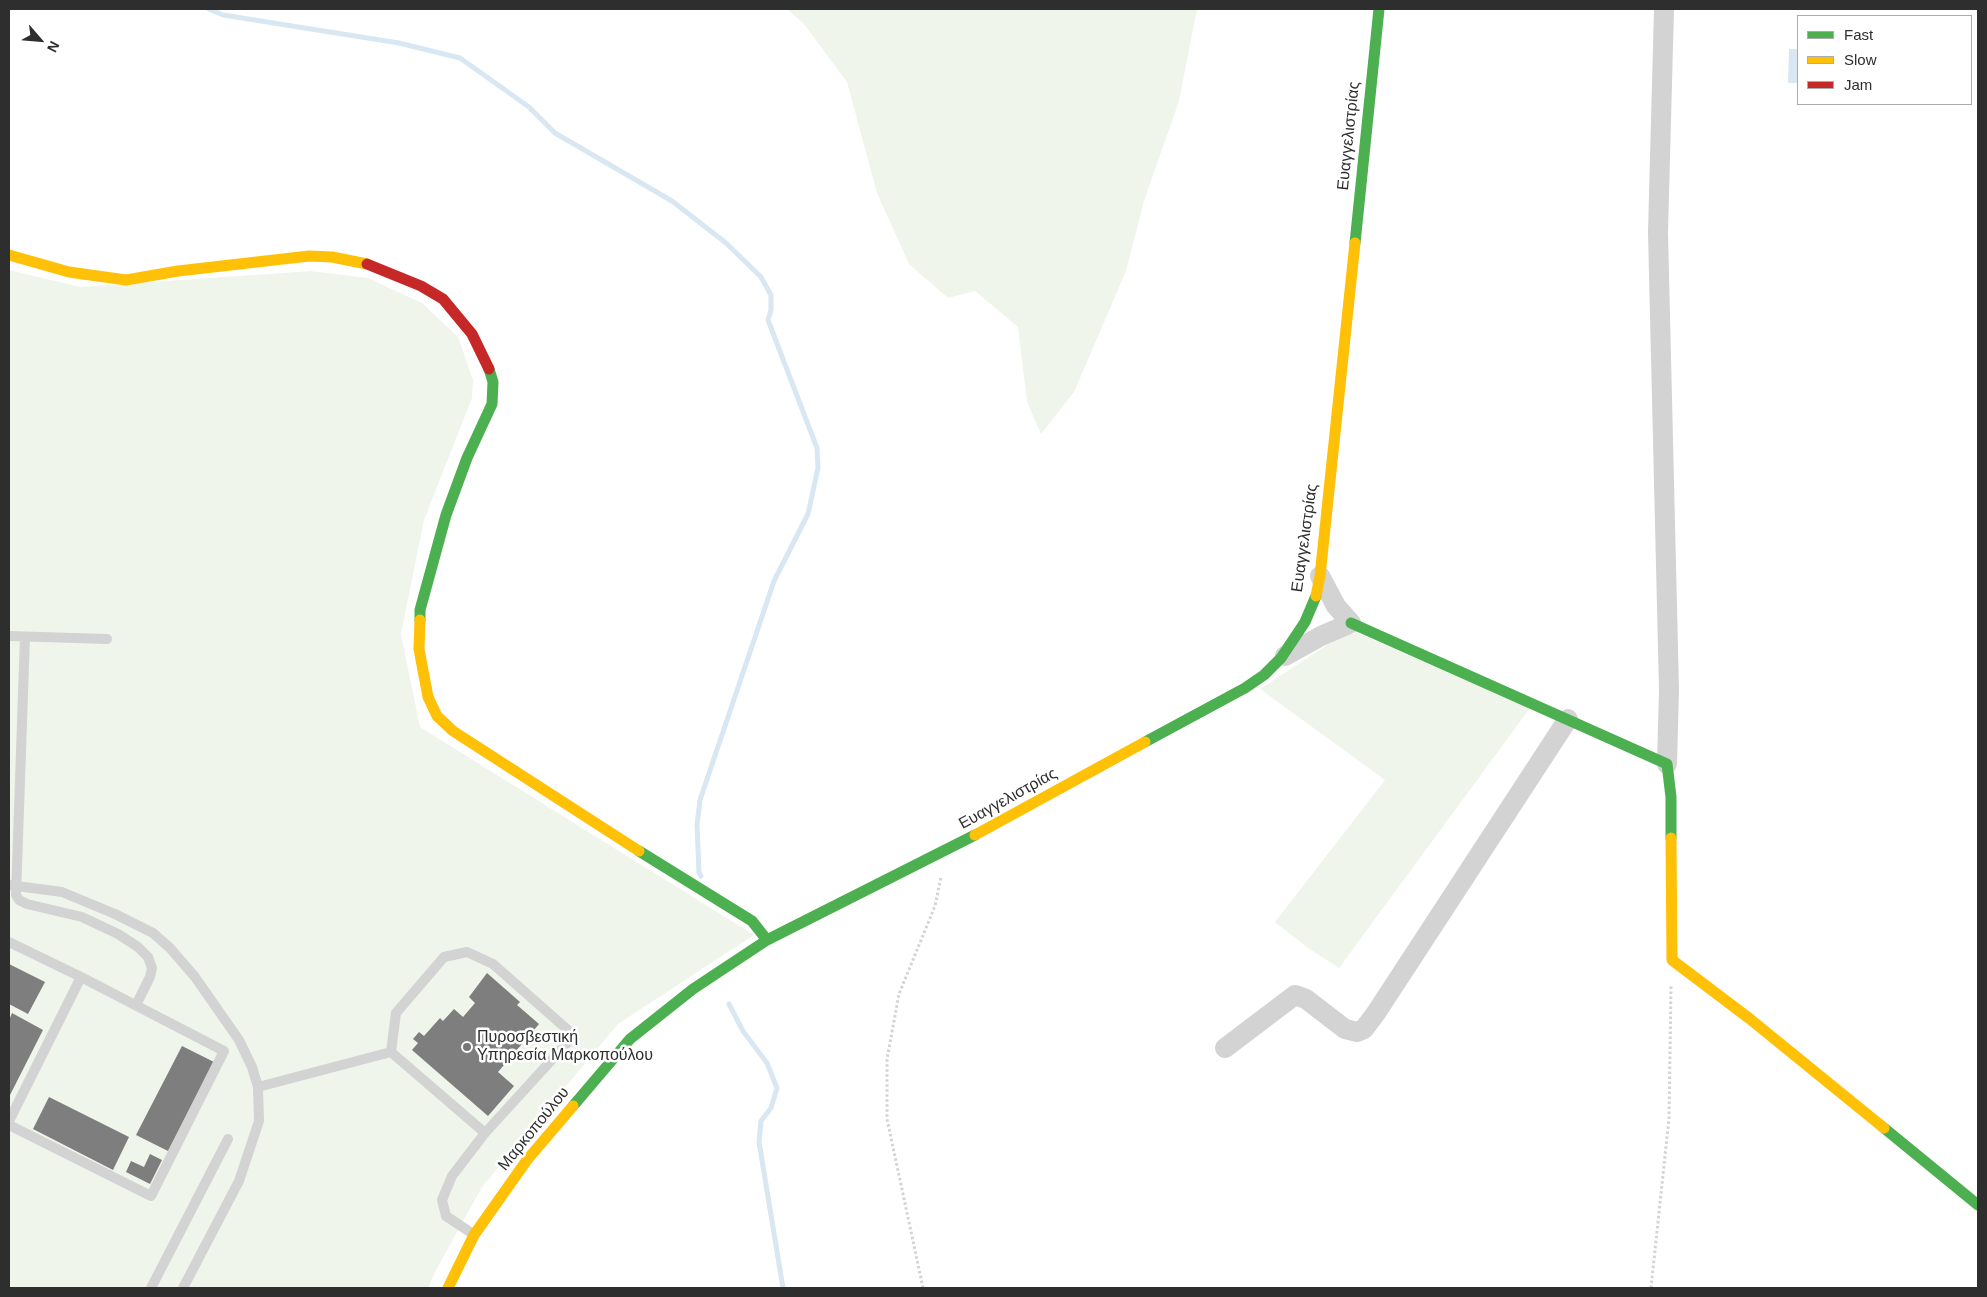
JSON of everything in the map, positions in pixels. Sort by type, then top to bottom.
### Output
[{"type":"street","name":"Ευαγγελιστρίας","points":[[767,940],[946,851],[1245,688],[1264,675],[1281,658],[1305,622],[1315,599],[1320,576],[1379,9]]},
{"type":"street","points":[[1664,9],[1658,232],[1669,690],[1667,764],[1672,797],[1672,960],[1750,1019],[1978,1205]]},
{"type":"street","points":[[9,255],[68,272],[126,280],[178,271],[300,257],[332,257],[376,266],[414,282],[443,299],[472,334],[487,361],[493,382],[492,404],[467,458],[446,515],[420,610],[419,649],[428,697],[437,716],[452,731],[565,805],[752,921],[767,940]]},
{"type":"street","points":[[1320,576],[1336,606],[1351,624],[1667,764]]},
{"type":"street","points":[[1281,658],[1321,636],[1351,624]]},
{"type":"street","points":[[1226,1048],[1295,995],[1306,999],[1345,1029],[1357,1032],[1364,1029],[1382,1005],[1568,719]]},
{"type":"street","name":"Μαρκοπούλου","points":[[448,1288],[474,1236],[527,1160],[630,1039],[693,988],[767,940]]},
{"type":"lane","points":[[9,636],[106,639]]},
{"type":"lane","points":[[25,637],[13,885],[16,895],[19,900],[82,917],[118,934],[148,957],[152,968],[150,977],[136,1005]]},
{"type":"lane","points":[[13,885],[62,892],[115,914],[153,933],[170,948],[195,977],[239,1040],[258,1087],[259,1120],[239,1181],[184,1288]]},
{"type":"lane","points":[[9,942],[81,977],[224,1051],[151,1196],[9,1123],[81,977]]},
{"type":"lane","points":[[391,1052],[396,1012],[444,957],[467,952],[493,964],[569,1032],[568,1042],[485,1133],[452,1176],[442,1200],[446,1216],[474,1236]]},
{"type":"lane","points":[[258,1087],[391,1052]]},
{"type":"lane","points":[[391,1052],[485,1133]]},
{"type":"lane","points":[[151,1288],[228,1139]]},
{"type":"path","points":[[924,1288],[887,1119],[887,1059],[899,994],[935,906],[946,851]]},
{"type":"path","points":[[1651,1288],[1669,1118],[1672,960]]},
{"type":"shaded area","points":[[787,9],[1197,9],[1179,101],[1144,201],[1126,271],[1074,392],[1041,434],[1027,402],[1018,327],[975,291],[948,298],[909,264],[877,193],[847,82],[804,24]]},
{"type":"shaded area","points":[[1789,49],[1797,49],[1797,83],[1788,83]]},
{"type":"shaded area","points":[[9,270],[80,287],[311,271],[368,278],[422,303],[458,337],[473,380],[472,398],[424,520],[401,634],[420,727],[754,935],[618,1024],[482,1187],[428,1288],[9,1288]]},
{"type":"shaded area","points":[[1357,633],[1530,708],[1339,968],[1308,948],[1275,922],[1385,780],[1260,689],[1341,636]]},
{"type":"building","points":[[9,964],[45,982],[28,1014],[9,1004]]},
{"type":"building","name":"Πυροσβεστική Υπηρεσία Μαρκοπούλου","points":[[487,973],[520,1002],[517,1005],[539,1024],[498,1072],[514,1086],[488,1116],[412,1050],[418,1043],[413,1039],[419,1032],[424,1036],[440,1018],[443,1021],[454,1009],[463,1017],[475,1003],[469,997]]},
{"type":"building","points":[[12,1013],[43,1030],[9,1097],[9,1020]]},
{"type":"building","points":[[182,1046],[214,1062],[168,1151],[136,1135]]},
{"type":"building","points":[[49,1097],[129,1137],[113,1170],[33,1129]]},
{"type":"building","points":[[150,1154],[162,1160],[150,1184],[126,1172],[131,1161],[144,1167]]},
{"type":"waterway","points":[[209,9],[223,15],[399,43],[460,58],[529,107],[555,133],[672,201],[726,243],[761,277],[771,295],[771,310],[768,320],[817,448],[818,468],[808,514],[774,581],[700,800],[697,825],[699,873],[701,876]]},
{"type":"waterway","points":[[729,1004],[743,1031],[767,1063],[777,1088],[771,1108],[761,1121],[759,1142],[783,1288]]},
{"type":"traffic: fast","points":[[1355,243],[1379,9]]},
{"type":"traffic: fast","points":[[420,620],[420,610],[446,515],[467,458],[492,404],[493,382],[489,369]]},
{"type":"traffic: fast","points":[[1145,742],[1245,688],[1264,675],[1281,658],[1305,622],[1316,596]]},
{"type":"traffic: fast","points":[[1351,623],[1667,764],[1671,797],[1671,838]]},
{"type":"traffic: fast","points":[[573,1106],[630,1039],[693,989],[767,940],[975,835]]},
{"type":"traffic: fast","points":[[639,851],[752,921],[767,940]]},
{"type":"traffic: fast","points":[[1884,1128],[1978,1205]]},
{"type":"traffic: slow","points":[[1316,596],[1320,576],[1355,243]]},
{"type":"traffic: slow","points":[[9,255],[69,272],[126,280],[178,271],[309,256],[332,257],[367,264]]},
{"type":"traffic: slow","points":[[420,620],[419,649],[428,697],[437,716],[453,731],[639,851]]},
{"type":"traffic: slow","points":[[975,835],[1145,742]]},
{"type":"traffic: slow","points":[[1671,838],[1672,960],[1750,1019],[1884,1128]]},
{"type":"traffic: slow","points":[[448,1288],[474,1235],[527,1160],[573,1106]]},
{"type":"traffic: jam","points":[[367,264],[421,286],[443,299],[472,334],[489,369]]},
{"type":"place","name":"Πυροσβεστική Υπηρεσία Μαρκοπούλου","points":[[467,1047]]}]
